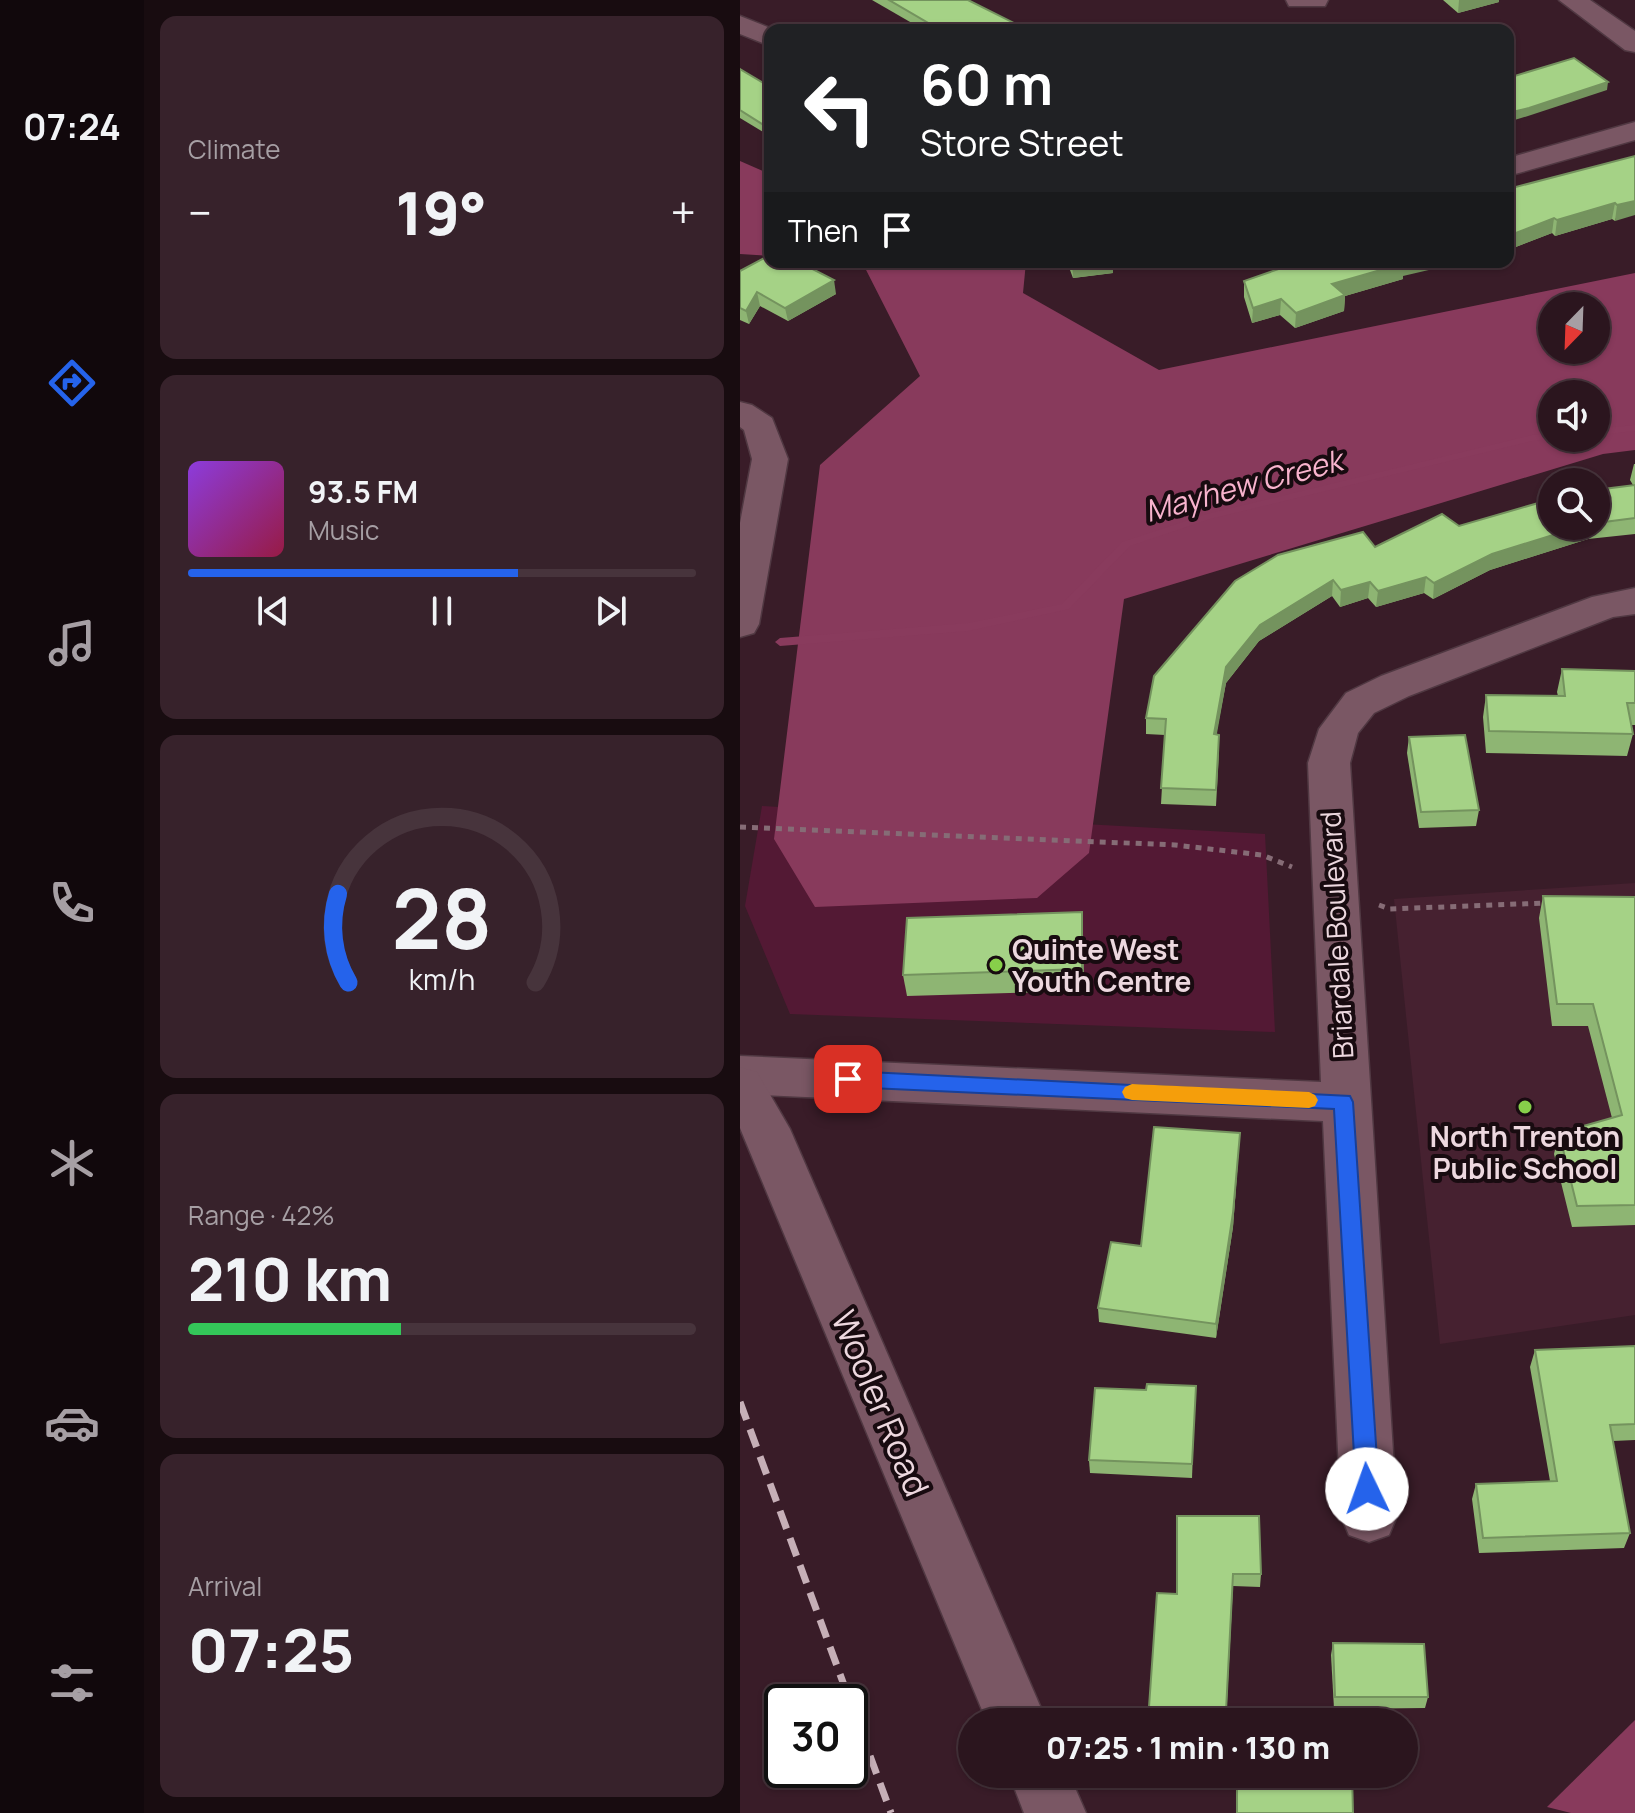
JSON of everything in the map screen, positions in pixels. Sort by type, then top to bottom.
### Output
[{"type":"street","points":[[1299,0],[1315,0]]},
{"type":"street","points":[[1572,0],[1635,44]]},
{"type":"street","points":[[740,24],[764,35]]},
{"type":"street","points":[[1514,165],[1635,131]]},
{"type":"street","points":[[740,412],[760,425],[770,459],[740,624]]},
{"type":"street","name":"Briardale Boulevard","points":[[1369,1516],[1343,1102],[1329,763],[1339,729],[1360,703],[1395,686],[1606,606],[1635,601]]},
{"type":"street","points":[[740,1075],[1343,1102]]},
{"type":"street","name":"Wooler Road","points":[[740,1086],[766,1129],[1011,1708]]},
{"type":"street","points":[[1045,1788],[1055,1813]]},
{"type":"path","points":[[740,827],[1175,845],[1262,855],[1293,868]]},
{"type":"path","points":[[1390,909],[1545,903]]},
{"type":"shaded area","points":[[740,161],[764,171],[764,256],[740,254]]},
{"type":"shaded area","points":[[865,268],[1025,268],[1023,293],[1159,370],[1538,293],[1538,364],[1610,364],[1610,292],[1542,292],[1635,273],[1635,450],[1603,454],[1557,468],[1538,468],[1538,474],[1124,599],[1089,853],[1037,898],[815,907],[774,839],[820,465],[920,376]]},
{"type":"shaded area","points":[[762,806],[1265,834],[1275,1032],[790,1014],[745,906]]},
{"type":"shaded area","name":"North Trenton Public School","points":[[1635,883],[1635,1315],[1440,1344],[1394,899]]},
{"type":"shaded area","points":[[1635,1720],[1635,1813],[1571,1813],[1547,1807]]},
{"type":"building","points":[[889,0],[968,0],[1016,24],[930,24]]},
{"type":"building","points":[[1574,58],[1608,82],[1514,112],[1514,76]]},
{"type":"building","points":[[740,69],[764,83],[764,125],[740,110]]},
{"type":"building","points":[[1635,156],[1635,201],[1615,203],[1557,220],[1554,218],[1514,234],[1514,187]]},
{"type":"building","points":[[764,258],[764,268],[811,268],[834,280],[785,308],[757,292],[746,311],[740,308],[740,271]]},
{"type":"building","points":[[1282,268],[1388,268],[1332,284],[1345,295],[1296,313],[1281,299],[1253,308],[1244,281]]},
{"type":"building","points":[[1635,485],[1635,518],[1610,521],[1610,488]]},
{"type":"building","points":[[1538,503],[1538,540],[1492,554],[1434,583],[1426,577],[1378,591],[1370,582],[1341,590],[1333,580],[1260,625],[1226,667],[1214,734],[1219,735],[1216,790],[1161,788],[1166,719],[1146,718],[1154,676],[1235,581],[1278,555],[1363,532],[1375,547],[1442,514],[1459,526]]},
{"type":"building","points":[[1562,669],[1635,671],[1635,703],[1627,703],[1633,734],[1489,731],[1486,695],[1565,696]]},
{"type":"building","points":[[1465,735],[1479,810],[1421,812],[1409,737]]},
{"type":"building","points":[[1543,896],[1635,897],[1635,1205],[1577,1206],[1559,1133],[1622,1115],[1593,1004],[1557,1004]]},
{"type":"building","points":[[1082,912],[1082,969],[903,975],[907,918]]},
{"type":"building","points":[[1154,1127],[1240,1133],[1233,1213],[1216,1324],[1098,1308],[1111,1242],[1141,1246]]},
{"type":"building","points":[[1635,1346],[1635,1424],[1610,1425],[1630,1533],[1483,1538],[1476,1484],[1557,1481],[1535,1350]]},
{"type":"building","points":[[1147,1384],[1196,1386],[1192,1464],[1089,1460],[1095,1388],[1146,1390]]},
{"type":"building","points":[[1177,1516],[1259,1516],[1261,1574],[1233,1574],[1226,1708],[1149,1707],[1157,1593],[1177,1594]]},
{"type":"building","points":[[1333,1643],[1424,1644],[1428,1697],[1335,1697]]},
{"type":"building","points":[[1237,1788],[1352,1788],[1353,1813],[1237,1813]]},
{"type":"waterway","name":"Mayhew Creek","points":[[1610,431],[1635,428]]},
{"type":"waterway","name":"Mayhew Creek","points":[[780,642],[968,627],[1065,607],[1126,544],[1207,517],[1538,437]]},
{"type":"railway","points":[[740,1402],[891,1813]]},
{"type":"slow traffic","points":[[1132,1092],[1309,1100]]},
{"type":"place","name":"Quinte West Youth Centre","points":[[996,965]]},
{"type":"place","name":"North Trenton Public School","points":[[1525,1107]]},
{"type":"route","points":[[848,1079],[1343,1102],[1367,1489]]}]
